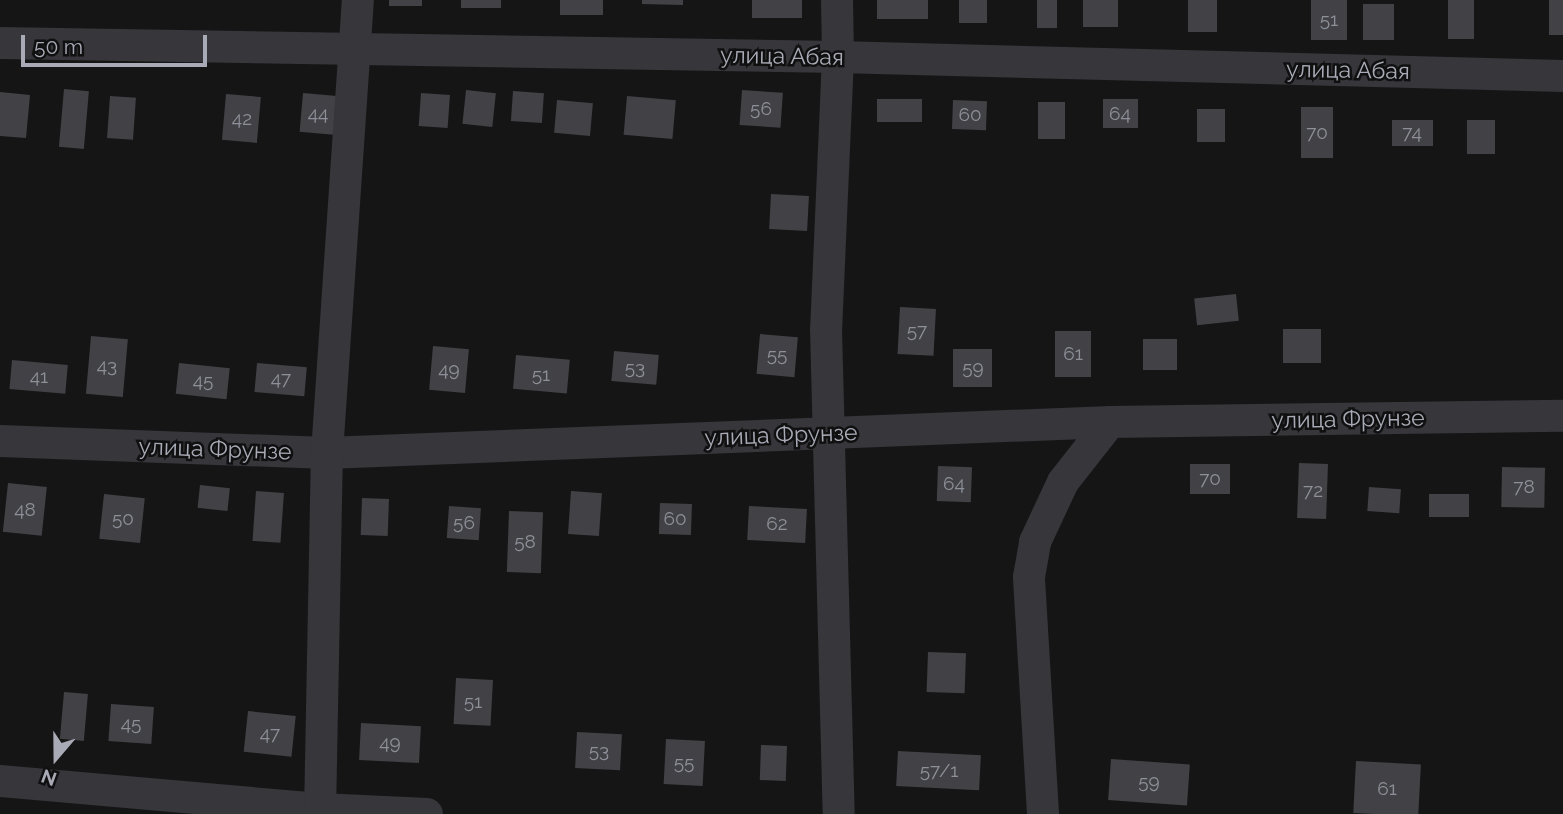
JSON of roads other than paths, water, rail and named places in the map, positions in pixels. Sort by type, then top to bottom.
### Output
[{"type":"street","points":[[320,811],[327,453],[352,50],[358,0]]},
{"type":"street","points":[[837,0],[838,57],[826,328],[831,433],[839,814]]},
{"type":"street","name":"улица Абая","points":[[0,43],[838,57],[1563,76]]},
{"type":"street","name":"улица Фрунзе","points":[[0,442],[327,453],[1110,422],[1563,415]]},
{"type":"street","points":[[1043,814],[1029,577],[1035,542],[1063,482],[1110,422]]},
{"type":"street","points":[[0,781],[320,811],[427,814]]}]
